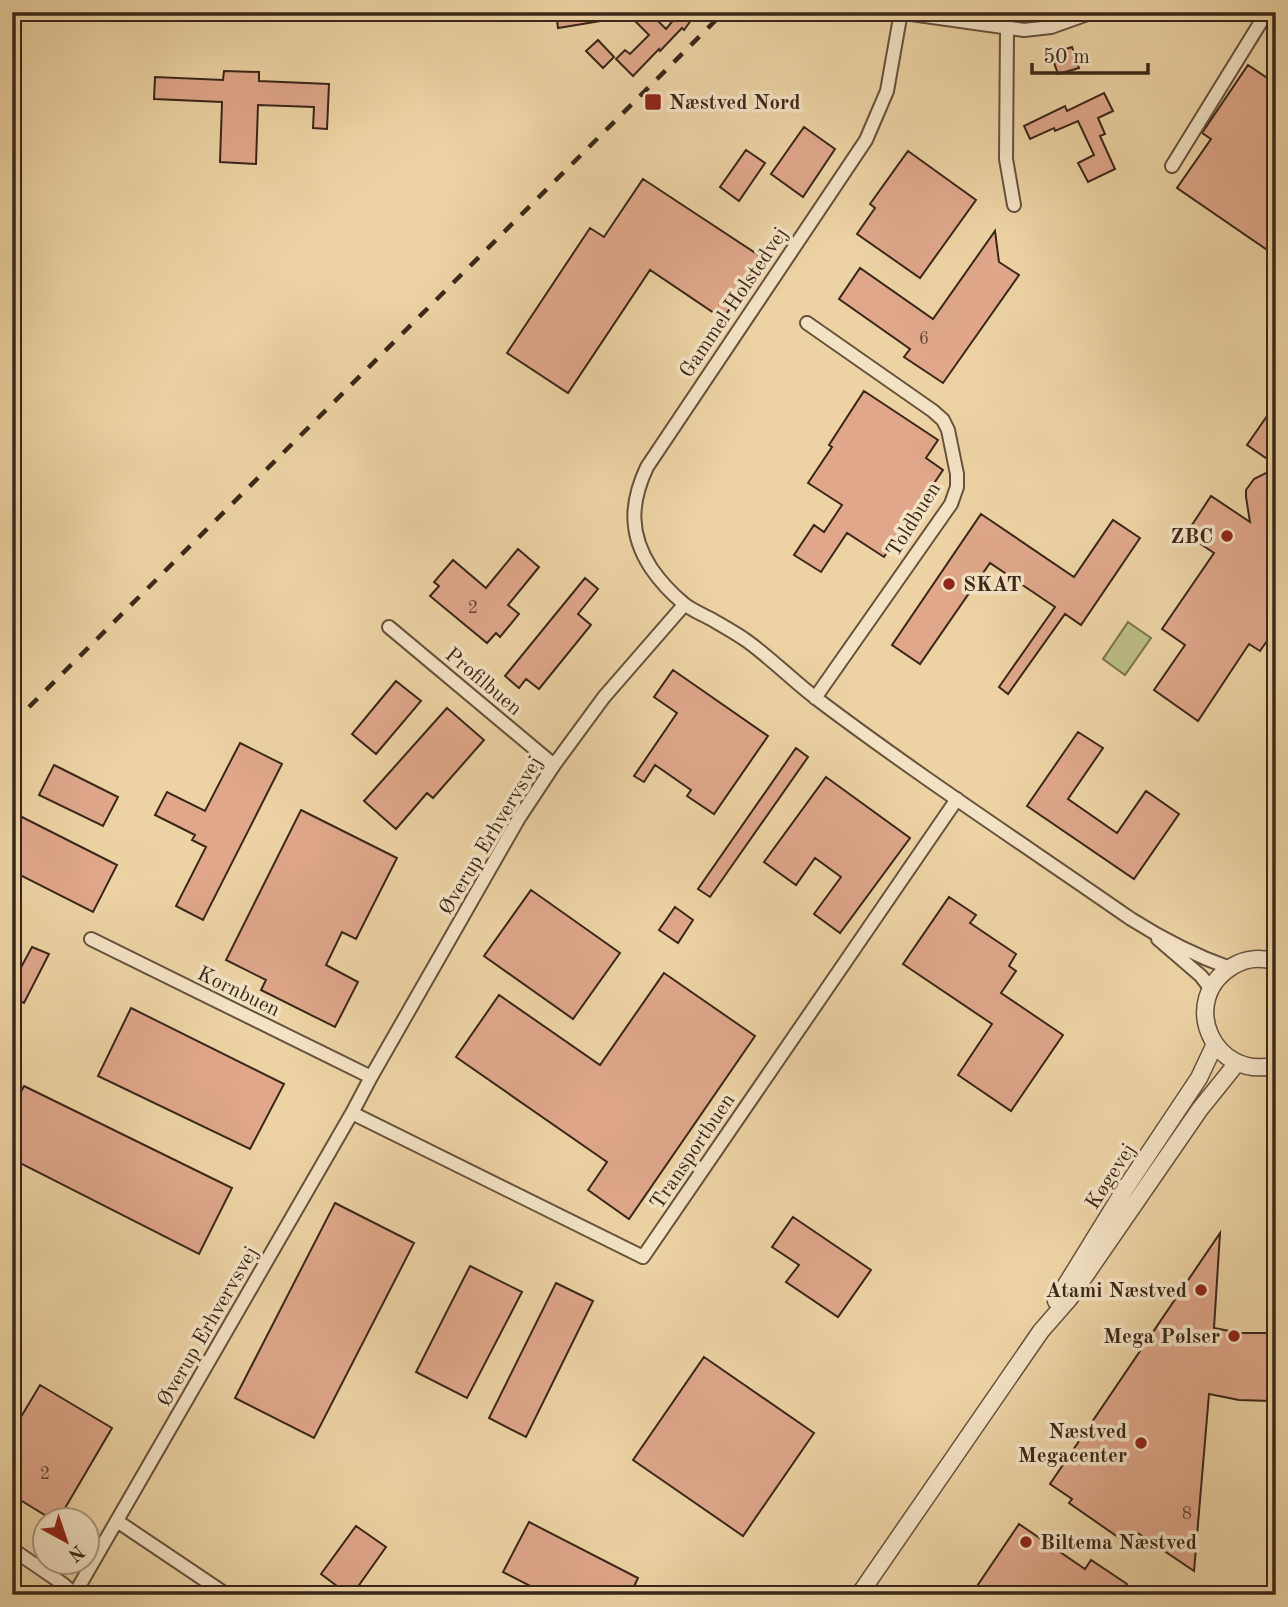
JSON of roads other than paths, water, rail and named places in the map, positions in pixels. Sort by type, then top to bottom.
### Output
[{"type":"street","name":"Gammel Holstedvej","points":[[684,604],[661,581],[642,552],[634,520],[634,502],[638,486],[647,467],[866,140],[887,91],[900,12],[1024,30],[1051,27],[1093,12]]},
{"type":"street","points":[[1172,166],[1267,12]]},
{"type":"street","points":[[1007,27],[1006,159],[1014,205]]},
{"type":"street","name":"Toldbuen","points":[[807,323],[943,420],[948,430],[957,474],[957,487],[951,503],[815,698]]},
{"type":"street","points":[[684,604],[748,642],[815,698],[1148,929],[1203,958],[1230,968]]},
{"type":"street","name":"Øverup Erhvervsvej","points":[[74,1594],[519,818],[604,697],[684,604]]},
{"type":"street","name":"Profilbuen","points":[[388,627],[554,765]]},
{"type":"street","name":"Transportbuen","points":[[352,1113],[643,1257],[957,799]]},
{"type":"street","points":[[1148,929],[1201,976],[1211,989]]},
{"type":"street","name":"Kornbuen","points":[[91,939],[371,1077]]},
{"type":"street","points":[[1273,957],[1248,960],[1230,968],[1219,977],[1207,1000],[1206,1023],[1215,1044],[1228,1058],[1258,1068],[1276,1065]]},
{"type":"street","name":"Køgevej","points":[[1041,1331],[1058,1296],[1199,1078],[1215,1044]]},
{"type":"street","name":"Køgevej","points":[[859,1595],[1041,1331],[1069,1299],[1200,1109],[1237,1063]]},
{"type":"street","points":[[117,1521],[227,1595]]},
{"type":"street","points":[[12,1549],[74,1594]]},
{"type":"railway","points":[[12,724],[724,12]]},
{"type":"place","name":"Næstved Nord","points":[[653,102]]},
{"type":"place","name":"ZBC","points":[[1227,536]]},
{"type":"place","name":"SKAT","points":[[949,584]]},
{"type":"place","name":"Atami Næstved","points":[[1201,1290]]},
{"type":"place","name":"Mega Pølser","points":[[1234,1336]]},
{"type":"place","name":"Næstved Megacenter","points":[[1141,1443]]},
{"type":"place","name":"Biltema Næstved","points":[[1026,1542]]}]
